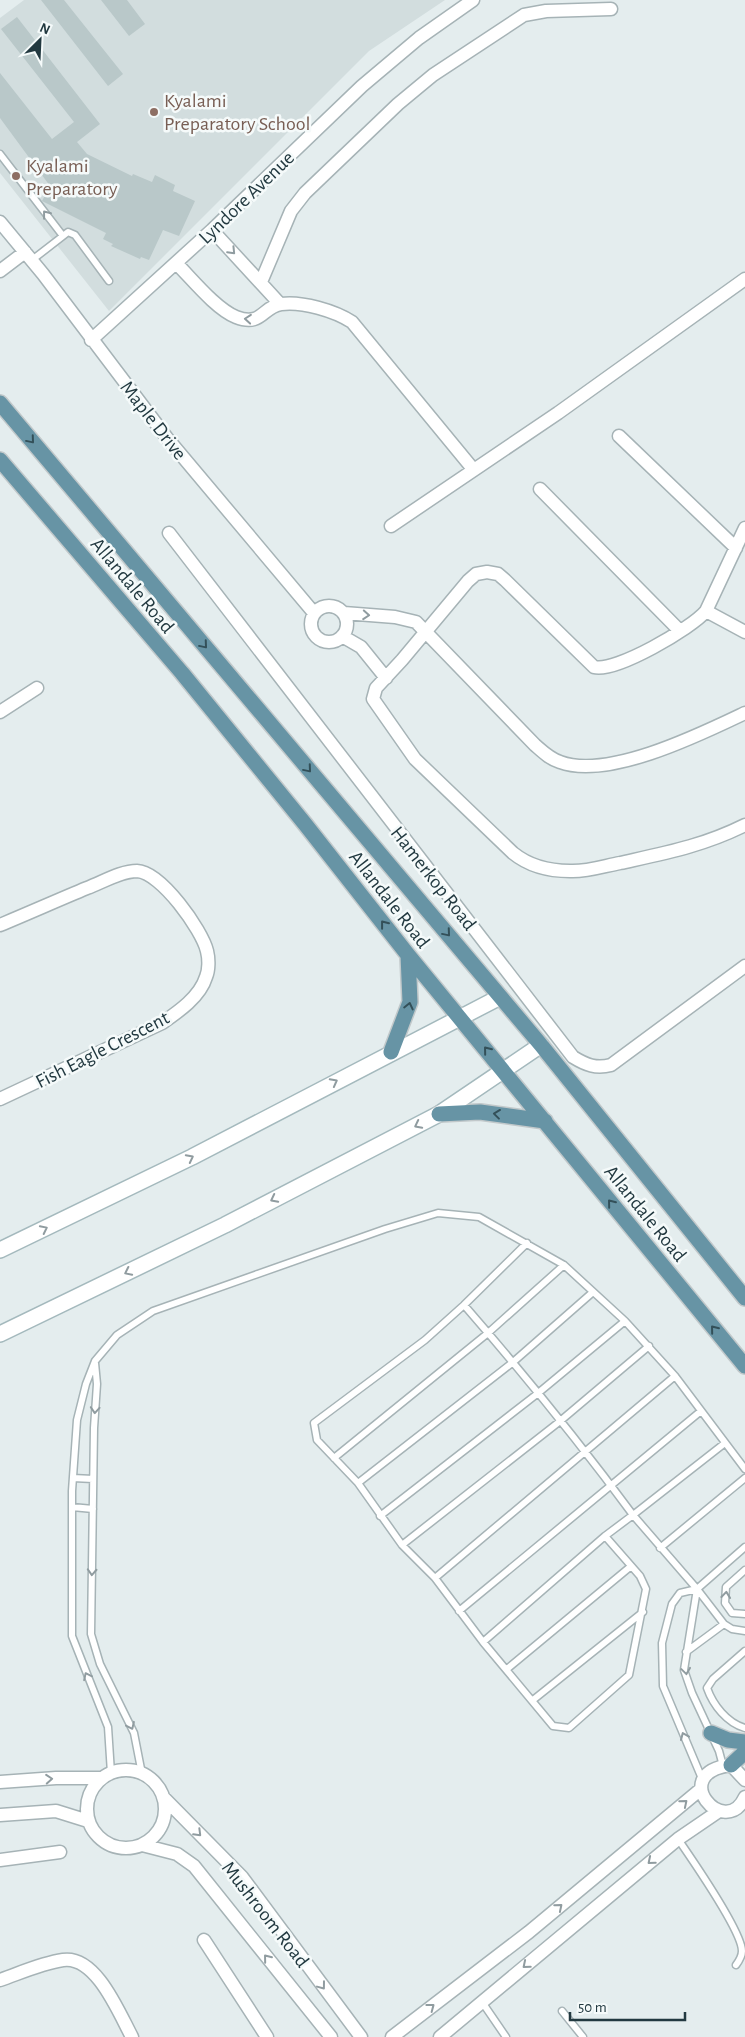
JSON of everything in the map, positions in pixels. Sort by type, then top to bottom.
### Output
[{"type":"main road","name":"Allandale Road","points":[[0,403],[541,1046],[743,1296]]},
{"type":"main road","name":"Allandale Road","points":[[0,460],[182,673],[305,824],[408,955],[461,1017],[745,1366]]},
{"type":"main road","points":[[392,1052],[410,1002],[408,955]]},
{"type":"main road","points":[[439,1114],[480,1112],[545,1121]]},
{"type":"main road","points":[[712,1732],[728,1740],[745,1742]]},
{"type":"main road","points":[[727,1765],[745,1752]]},
{"type":"street","name":"Lyndore Avenue","points":[[91,340],[212,230],[362,86],[419,38],[473,0]]},
{"type":"street","points":[[261,282],[291,211],[300,199],[398,104],[433,75],[524,14],[611,9]]},
{"type":"street","name":"Maple Drive","points":[[0,222],[28,255],[167,438],[314,614]]},
{"type":"street","points":[[212,230],[280,304]]},
{"type":"street","points":[[0,271],[28,255]]},
{"type":"street","points":[[176,263],[216,302],[234,316],[254,321],[280,304],[320,308],[333,312],[352,322],[473,469]]},
{"type":"street","points":[[391,526],[558,413],[745,279]]},
{"type":"street","points":[[619,436],[736,548]]},
{"type":"street","points":[[540,489],[680,631]]},
{"type":"street","points":[[745,528],[706,611],[696,621],[680,631],[608,668],[594,667],[505,580],[487,572],[476,574],[376,688],[373,699],[394,732],[415,759],[524,862],[559,870],[579,871],[690,848],[745,825]]},
{"type":"street","name":"Hamerkop Road","points":[[169,533],[573,1057],[592,1067],[600,1068],[611,1065],[745,966]]},
{"type":"street","points":[[328,605],[340,609],[344,613],[347,625],[342,636],[332,642],[321,640],[316,636],[311,626],[314,614],[322,607],[328,605]]},
{"type":"street","points":[[706,611],[745,632]]},
{"type":"street","points":[[344,613],[407,618],[416,622],[535,745],[548,757],[561,763],[578,766],[600,765],[633,758],[664,749],[745,713]]},
{"type":"street","points":[[342,636],[361,647],[386,678]]},
{"type":"street","points":[[0,712],[37,688]]},
{"type":"street","name":"Fish Eagle Crescent","points":[[0,925],[114,877],[140,871],[155,877],[169,889],[204,942],[208,963],[206,978],[198,992],[184,1007],[162,1023],[0,1099]]},
{"type":"street","points":[[0,1250],[192,1156],[500,997]]},
{"type":"street","points":[[0,1334],[225,1225],[439,1114],[541,1046]]},
{"type":"street","points":[[392,2037],[530,1932],[702,1785],[712,1770],[727,1765],[745,1780]]},
{"type":"street","points":[[0,1782],[106,1776],[128,1770],[142,1774]]},
{"type":"street","name":"Mushroom Road","points":[[142,1774],[153,1781],[164,1798],[242,1876],[361,2037]]},
{"type":"street","points":[[0,1815],[56,1811],[88,1821],[87,1802],[90,1793],[106,1776]]},
{"type":"street","points":[[702,1785],[706,1803],[719,1811]]},
{"type":"street","points":[[142,1845],[150,1840],[162,1825],[165,1816],[164,1798]]},
{"type":"street","points":[[440,2037],[678,1839],[719,1811],[733,1810],[745,1798]]},
{"type":"street","name":"Mushroom Road","points":[[88,1821],[92,1830],[105,1843],[124,1849],[142,1845],[176,1854],[194,1866],[331,2037]]},
{"type":"street","points":[[0,1860],[60,1852]]},
{"type":"street","points":[[204,1940],[267,2037]]},
{"type":"street","points":[[0,1980],[64,1960],[85,1964],[98,1976],[132,2037]]},
{"type":"lane","points":[[0,154],[63,236]]},
{"type":"lane","points":[[28,255],[68,232],[75,235],[109,281]]},
{"type":"lane","points":[[106,1776],[108,1727],[72,1636],[72,1507],[77,1420],[86,1384],[95,1362],[117,1336],[153,1311],[385,1229],[438,1213],[479,1217],[527,1242],[564,1265],[626,1321],[675,1376],[745,1469]]},
{"type":"lane","points":[[527,1242],[464,1305],[425,1340],[314,1423],[317,1440],[358,1483],[402,1545],[434,1578],[483,1642],[553,1726],[569,1728],[629,1675],[643,1612],[646,1589],[640,1576],[630,1567],[605,1536]]},
{"type":"lane","points":[[334,1458],[488,1332],[564,1265]]},
{"type":"lane","points":[[358,1483],[512,1363],[593,1292]]},
{"type":"lane","points":[[464,1305],[488,1332],[559,1422],[586,1450],[633,1515],[697,1589],[724,1624],[732,1630],[745,1631]]},
{"type":"lane","points":[[380,1516],[537,1394],[626,1321]]},
{"type":"lane","points":[[402,1545],[559,1422],[648,1346]]},
{"type":"lane","points":[[95,1362],[97,1384],[93,1479],[91,1634],[100,1664],[134,1733],[142,1774]]},
{"type":"lane","points":[[434,1578],[675,1376]]},
{"type":"lane","points":[[459,1611],[701,1411]]},
{"type":"lane","points":[[483,1642],[605,1536],[725,1443]]},
{"type":"lane","points":[[73,1478],[93,1479]]},
{"type":"lane","points":[[660,1548],[745,1478]]},
{"type":"lane","points":[[72,1507],[93,1509]]},
{"type":"lane","points":[[702,1785],[663,1686],[662,1643],[672,1604],[680,1594],[697,1589],[745,1546]]},
{"type":"lane","points":[[507,1669],[630,1567]]},
{"type":"lane","points":[[745,1570],[726,1587],[725,1603],[732,1613],[745,1614]]},
{"type":"lane","points":[[697,1589],[684,1670],[692,1693],[727,1765]]},
{"type":"lane","points":[[532,1700],[643,1612]]},
{"type":"lane","points":[[686,1652],[724,1624]]},
{"type":"lane","points":[[745,1651],[713,1679],[707,1688],[711,1699],[722,1713],[738,1726],[745,1728]]},
{"type":"lane","points":[[678,1839],[713,1892],[740,1942],[741,1957],[736,1965]]},
{"type":"lane","points":[[482,2002],[506,2037]]},
{"type":"lane","points":[[562,2011],[584,2037]]},
{"type":"shaded area","name":"Kyalami Preparatory School","points":[[24,0],[445,0],[369,51],[109,311],[0,173],[0,18]]},
{"type":"building","points":[[41,0],[64,0],[123,74],[108,86]]},
{"type":"building","points":[[101,0],[127,0],[145,24],[129,36]]},
{"type":"building","points":[[17,17],[100,124],[77,142],[87,154],[132,176],[133,174],[152,182],[155,175],[175,185],[173,191],[195,201],[179,236],[163,230],[149,260],[141,257],[140,259],[111,246],[113,244],[103,239],[106,233],[42,201],[50,186],[0,118],[0,73],[52,139],[74,122],[1,29]]},
{"type":"place","name":"Kyalami Preparatory School","points":[[154,112]]},
{"type":"place","name":"Kyalami Preparatory","points":[[16,176]]}]
